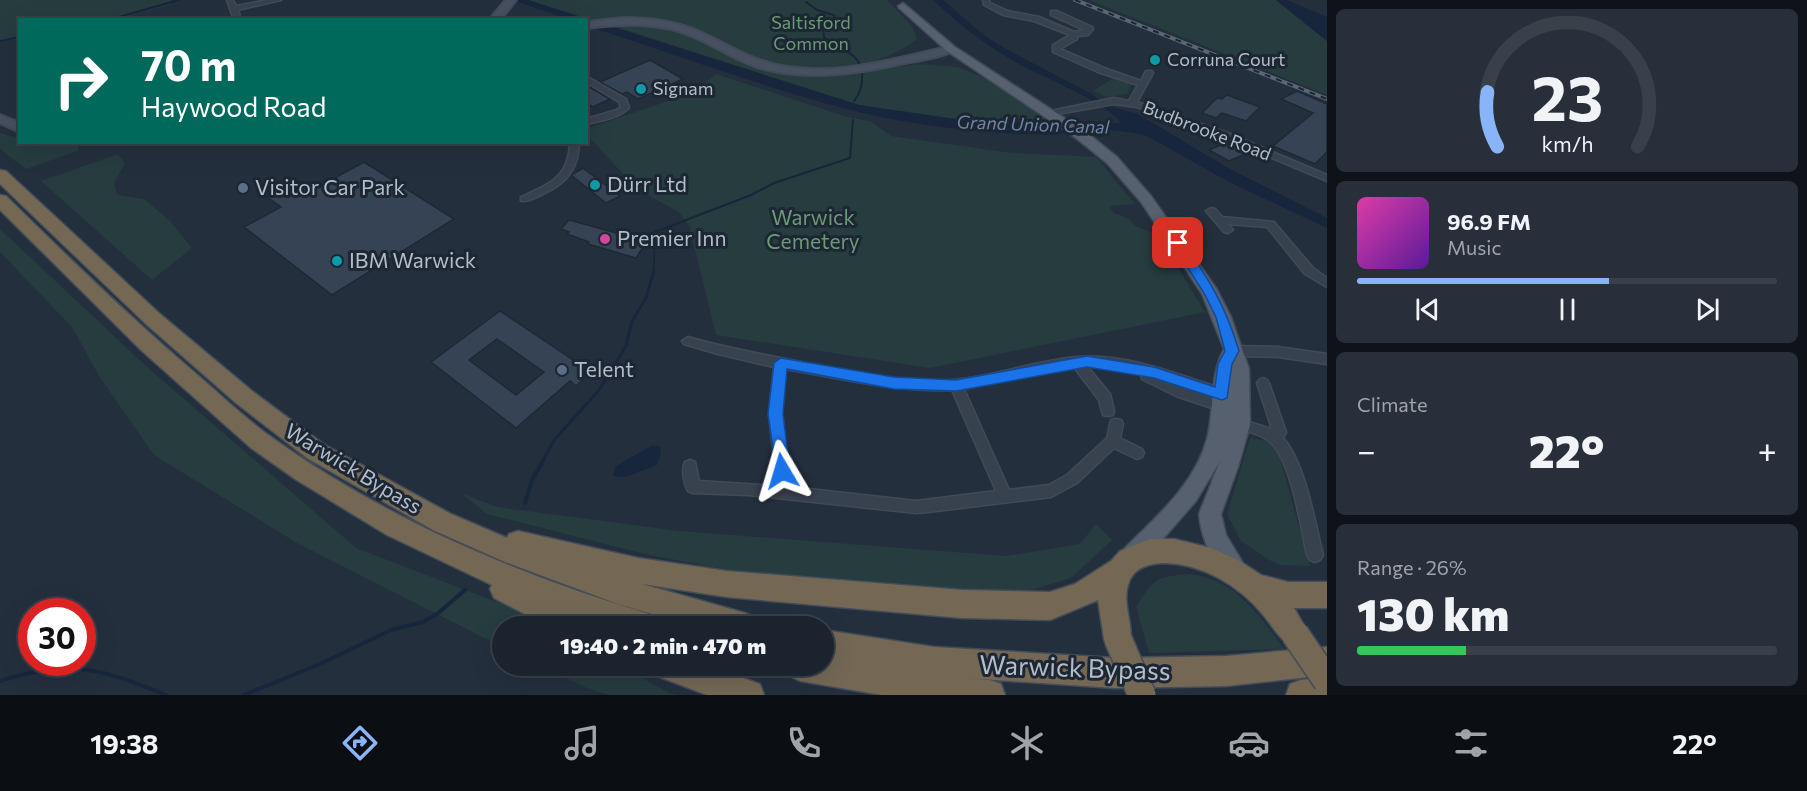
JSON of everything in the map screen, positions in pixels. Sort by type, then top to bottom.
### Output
[{"type":"highway","name":"Warwick Bypass","points":[[0,175],[153,319],[276,423],[315,451],[442,522],[558,570],[703,616]]},
{"type":"highway","name":"Warwick Bypass","points":[[0,200],[174,368],[257,439],[357,506],[456,556],[544,593],[612,616]]},
{"type":"highway","points":[[442,522],[568,556],[638,571],[727,584],[904,600],[981,605],[1050,606],[1082,595],[1125,564],[1158,549],[1184,552],[1204,558],[1247,581],[1288,595],[1327,594]]},
{"type":"highway","points":[[456,556],[489,580],[555,616]]},
{"type":"highway","points":[[1125,564],[1110,601],[1111,615],[1118,639],[1142,695]]},
{"type":"highway","points":[[1247,581],[1278,610],[1327,681]]},
{"type":"highway","name":"Warwick Bypass","points":[[834,646],[934,662],[1115,673],[1226,671],[1327,661]]},
{"type":"highway","name":"Warwick Bypass","points":[[834,672],[932,689],[990,695]]},
{"type":"highway","points":[[695,676],[749,695]]},
{"type":"highway","points":[[1301,695],[1327,693]]},
{"type":"main road","points":[[900,3],[951,52],[1084,137],[1128,177],[1189,259],[1217,305],[1240,369],[1229,411],[1191,495],[1125,564]]},
{"type":"main road","points":[[1229,411],[1228,467],[1210,514],[1211,527],[1218,544],[1247,581]]},
{"type":"street","points":[[230,0],[237,18]]},
{"type":"street","points":[[234,9],[278,0]]},
{"type":"street","points":[[986,0],[986,4],[1006,13],[1036,19],[1073,34],[1085,33],[1089,30],[1054,13]]},
{"type":"street","points":[[496,18],[509,2]]},
{"type":"street","points":[[588,25],[653,22],[680,27],[742,58],[774,68],[816,72],[865,68],[951,52]]},
{"type":"street","points":[[1073,34],[1074,37],[1056,47],[1056,50],[1101,70],[1143,84]]},
{"type":"street","points":[[1132,104],[1149,73]]},
{"type":"street","points":[[588,79],[623,101],[625,108],[616,114],[588,121]]},
{"type":"street","name":"Budbrooke Road","points":[[1049,114],[1109,102],[1132,104],[1164,112],[1327,178]]},
{"type":"street","points":[[0,119],[18,127]]},
{"type":"street","points":[[524,199],[563,180],[568,173],[575,144]]},
{"type":"street","points":[[1211,211],[1228,230]]},
{"type":"street","points":[[1220,220],[1283,224]]},
{"type":"street","points":[[1270,224],[1310,271],[1327,283]]},
{"type":"street","points":[[688,341],[781,363],[894,383],[956,385],[1077,362],[1096,362],[1131,369],[1170,388],[1229,411],[1276,438],[1285,449],[1304,508],[1315,555]]},
{"type":"street","points":[[1232,351],[1278,352],[1327,359]]},
{"type":"street","points":[[1077,362],[1105,398],[1108,411]]},
{"type":"street","points":[[781,363],[775,414],[785,493]]},
{"type":"street","points":[[956,385],[1005,497]]},
{"type":"street","points":[[1260,385],[1279,432],[1276,438]]},
{"type":"street","points":[[690,466],[693,487],[785,493],[916,507],[1040,495],[1072,479],[1113,441],[1116,424]]},
{"type":"street","points":[[1113,441],[1137,453]]},
{"type":"green space","points":[[0,0],[170,0],[172,4],[122,18],[18,18],[18,39],[0,42]]},
{"type":"green space","name":"Saltisford Common","points":[[528,0],[887,0],[912,26],[917,39],[879,60],[857,66],[811,70],[788,68],[746,56],[691,28],[671,21],[644,19],[598,21],[573,16]]},
{"type":"green space","points":[[1089,0],[1276,0],[1327,41],[1327,95]]},
{"type":"green space","name":"Saltisford Common","points":[[634,23],[664,25],[692,36],[728,56],[754,65],[846,73],[919,64],[958,67],[989,80],[1060,127],[1038,123],[938,118],[859,105],[610,25]]},
{"type":"green space","name":"Warwick Cemetery","points":[[716,74],[847,117],[870,121],[891,136],[1012,153],[1096,157],[1135,204],[1109,206],[1114,213],[1129,219],[1135,226],[1158,235],[1205,312],[930,368],[716,335],[689,226],[679,212],[638,190],[588,136],[588,128],[694,92]]},
{"type":"green space","points":[[1115,77],[1132,83],[1127,94],[1107,97],[1093,91]]},
{"type":"green space","points":[[0,133],[18,138],[18,144],[79,146],[78,151],[26,169],[0,149]]},
{"type":"green space","points":[[118,154],[125,163],[114,183],[117,195],[144,199],[168,219],[192,248],[152,280],[41,181]]},
{"type":"green space","points":[[0,229],[146,366],[356,548],[532,616],[492,616],[492,642],[297,543],[154,455],[99,376],[72,327],[0,252]]},
{"type":"green space","points":[[1250,438],[1276,443],[1310,566],[1281,565],[1271,561],[1241,541],[1227,514]]},
{"type":"green space","points":[[461,493],[497,507],[679,531],[1006,556],[1080,544],[1096,524],[1112,540],[1071,578],[1024,592],[777,579],[649,555],[487,514]]},
{"type":"green space","points":[[1190,574],[1207,578],[1234,591],[1255,611],[1284,649],[1149,653],[1136,607],[1147,590],[1157,581],[1169,576]]},
{"type":"green space","points":[[562,676],[639,676],[677,695],[609,695],[587,688]]},
{"type":"water","points":[[513,0],[528,0],[585,18],[564,18]]},
{"type":"water","name":"Grand Union Canal","points":[[933,0],[943,0],[985,36],[1006,49],[1088,92],[1109,106],[1138,114],[1228,168],[1327,218],[1327,228],[1229,182],[1149,137],[1113,130],[1076,131],[1052,135],[918,124],[865,114],[744,78],[588,26],[588,19],[859,105],[970,121],[1038,123],[1056,127],[1121,123],[1102,106],[1014,61],[982,41]]},
{"type":"water","points":[[1276,0],[1287,0],[1327,17],[1327,41]]},
{"type":"water","points":[[653,445],[660,447],[661,453],[657,465],[626,477],[613,476],[616,466]]},
{"type":"building","name":"Signam","points":[[650,60],[683,79],[638,99],[627,92],[622,94],[600,82]]},
{"type":"building","points":[[588,86],[610,99],[593,107],[588,103]]},
{"type":"building","points":[[1297,91],[1327,104],[1327,152],[1315,164],[1273,146],[1313,113],[1281,99]]},
{"type":"building","points":[[1227,95],[1260,107],[1246,121],[1222,113],[1216,118],[1202,113],[1217,98],[1222,99]]},
{"type":"building","points":[[1227,142],[1248,153],[1229,161],[1209,150]]},
{"type":"building","name":"IBM Warwick","points":[[364,162],[454,219],[332,295],[244,227],[281,207],[267,197],[299,181],[313,190]]},
{"type":"building","name":"Dürr Ltd","points":[[583,168],[620,196],[606,203],[571,175]]},
{"type":"building","name":"Premier Inn","points":[[569,220],[613,232],[645,244],[636,258],[588,244],[589,242],[567,234],[569,232],[561,229]]},
{"type":"building","name":"Telent","points":[[500,311],[585,368],[579,373],[586,377],[576,386],[570,381],[516,428],[431,362]],"holes":[[[497,339],[544,372],[516,395],[469,360]]]},
{"type":"waterway","points":[[115,18],[179,0]]},
{"type":"waterway","points":[[806,2],[817,10],[834,15],[835,19],[823,29],[824,37],[850,54],[859,63],[862,79],[859,94],[854,101]]},
{"type":"waterway","points":[[0,41],[18,37]]},
{"type":"waterway","points":[[654,272],[655,232],[751,195],[774,183],[850,158],[853,120]]},
{"type":"waterway","points":[[543,460],[555,439],[599,390],[626,346],[632,321],[646,298],[654,270]]},
{"type":"waterway","points":[[525,503],[532,480],[544,459]]},
{"type":"waterway","points":[[244,695],[320,664],[391,630],[423,622],[437,614],[465,590]]},
{"type":"waterway","points":[[0,681],[46,670],[84,670],[122,678],[166,695]]},
{"type":"railway","points":[[1075,0],[1327,99]]},
{"type":"place","name":"Corruna Court","points":[[1155,60]]},
{"type":"place","name":"Signam","points":[[641,89]]},
{"type":"place","name":"Dürr Ltd","points":[[595,185]]},
{"type":"place","name":"Visitor Car Park","points":[[243,188]]},
{"type":"place","name":"Premier Inn","points":[[605,239]]},
{"type":"place","name":"IBM Warwick","points":[[337,261]]},
{"type":"place","name":"Telent","points":[[562,370]]},
{"type":"route","points":[[782,471],[775,414],[781,363],[894,383],[956,385],[1087,361],[1154,373],[1222,394],[1225,364],[1232,351],[1217,305],[1178,243]]}]
